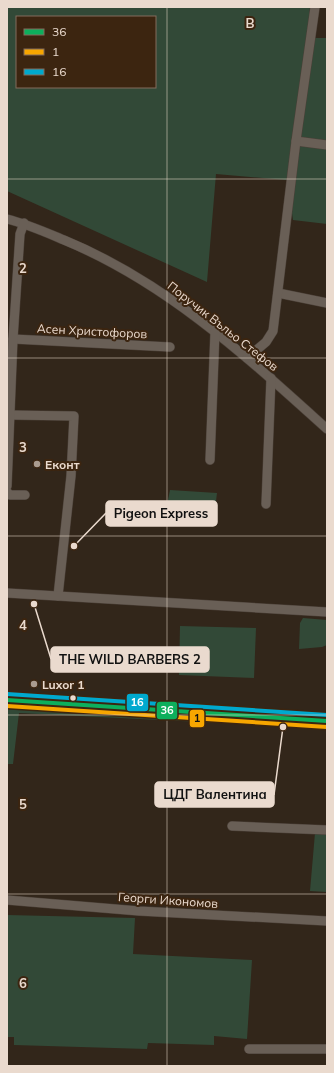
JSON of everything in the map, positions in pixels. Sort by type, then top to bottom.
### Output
[{"type":"street","points":[[246,358],[266,342],[273,330],[296,140],[315,7]]},
{"type":"street","points":[[296,140],[327,146]]},
{"type":"street","name":"Поручик Въльо Стефов","points":[[7,219],[24,223],[85,248],[144,280],[190,312],[215,332],[271,378],[327,429]]},
{"type":"street","points":[[7,486],[13,339],[20,234],[24,223]]},
{"type":"street","points":[[278,293],[327,303]]},
{"type":"street","points":[[210,460],[215,332]]},
{"type":"street","name":"Асен Христофоров","points":[[13,339],[170,347]]},
{"type":"street","points":[[266,504],[271,378]]},
{"type":"street","points":[[10,415],[74,416],[70,476],[58,596]]},
{"type":"street","points":[[7,492],[10,495],[24,495]]},
{"type":"street","points":[[7,593],[327,612]]},
{"type":"street","points":[[7,700],[327,720]]},
{"type":"street","points":[[232,826],[327,830]]},
{"type":"street","name":"Георги Икономов","points":[[7,900],[138,911],[327,921]]},
{"type":"street","points":[[249,1049],[327,1049]]},
{"type":"green space","points":[[7,7],[310,7],[308,38],[327,38],[327,224],[293,220],[287,180],[216,174],[207,282],[7,191]]},
{"type":"green space","points":[[170,490],[217,493],[214,518],[165,515]]},
{"type":"green space","points":[[303,618],[327,620],[327,645],[322,647],[299,649],[300,623]]},
{"type":"green space","points":[[180,626],[256,628],[254,678],[179,675]]},
{"type":"green space","points":[[7,709],[221,721],[221,723],[19,713],[13,764],[7,764]]},
{"type":"green space","points":[[315,833],[327,834],[327,892],[310,891]]},
{"type":"green space","points":[[7,915],[135,918],[133,954],[252,960],[247,1039],[214,1036],[214,1045],[148,1043],[147,1049],[14,1045],[14,1037],[7,1037]]},
{"type":"transit line","name":"16","points":[[7,694],[327,715]]},
{"type":"transit line","name":"36","points":[[7,700],[327,721]]},
{"type":"transit line","name":"1","points":[[7,706],[327,727]]},
{"type":"place","name":"Еконт","points":[[37,464]]},
{"type":"place","name":"Pigeon Express","points":[[74,546]]},
{"type":"place","name":"THE WILD BARBERS 2","points":[[34,604]]},
{"type":"place","name":"Luxor 1","points":[[34,684]]},
{"type":"place","name":"ЦДГ Валентина","points":[[283,727]]}]
